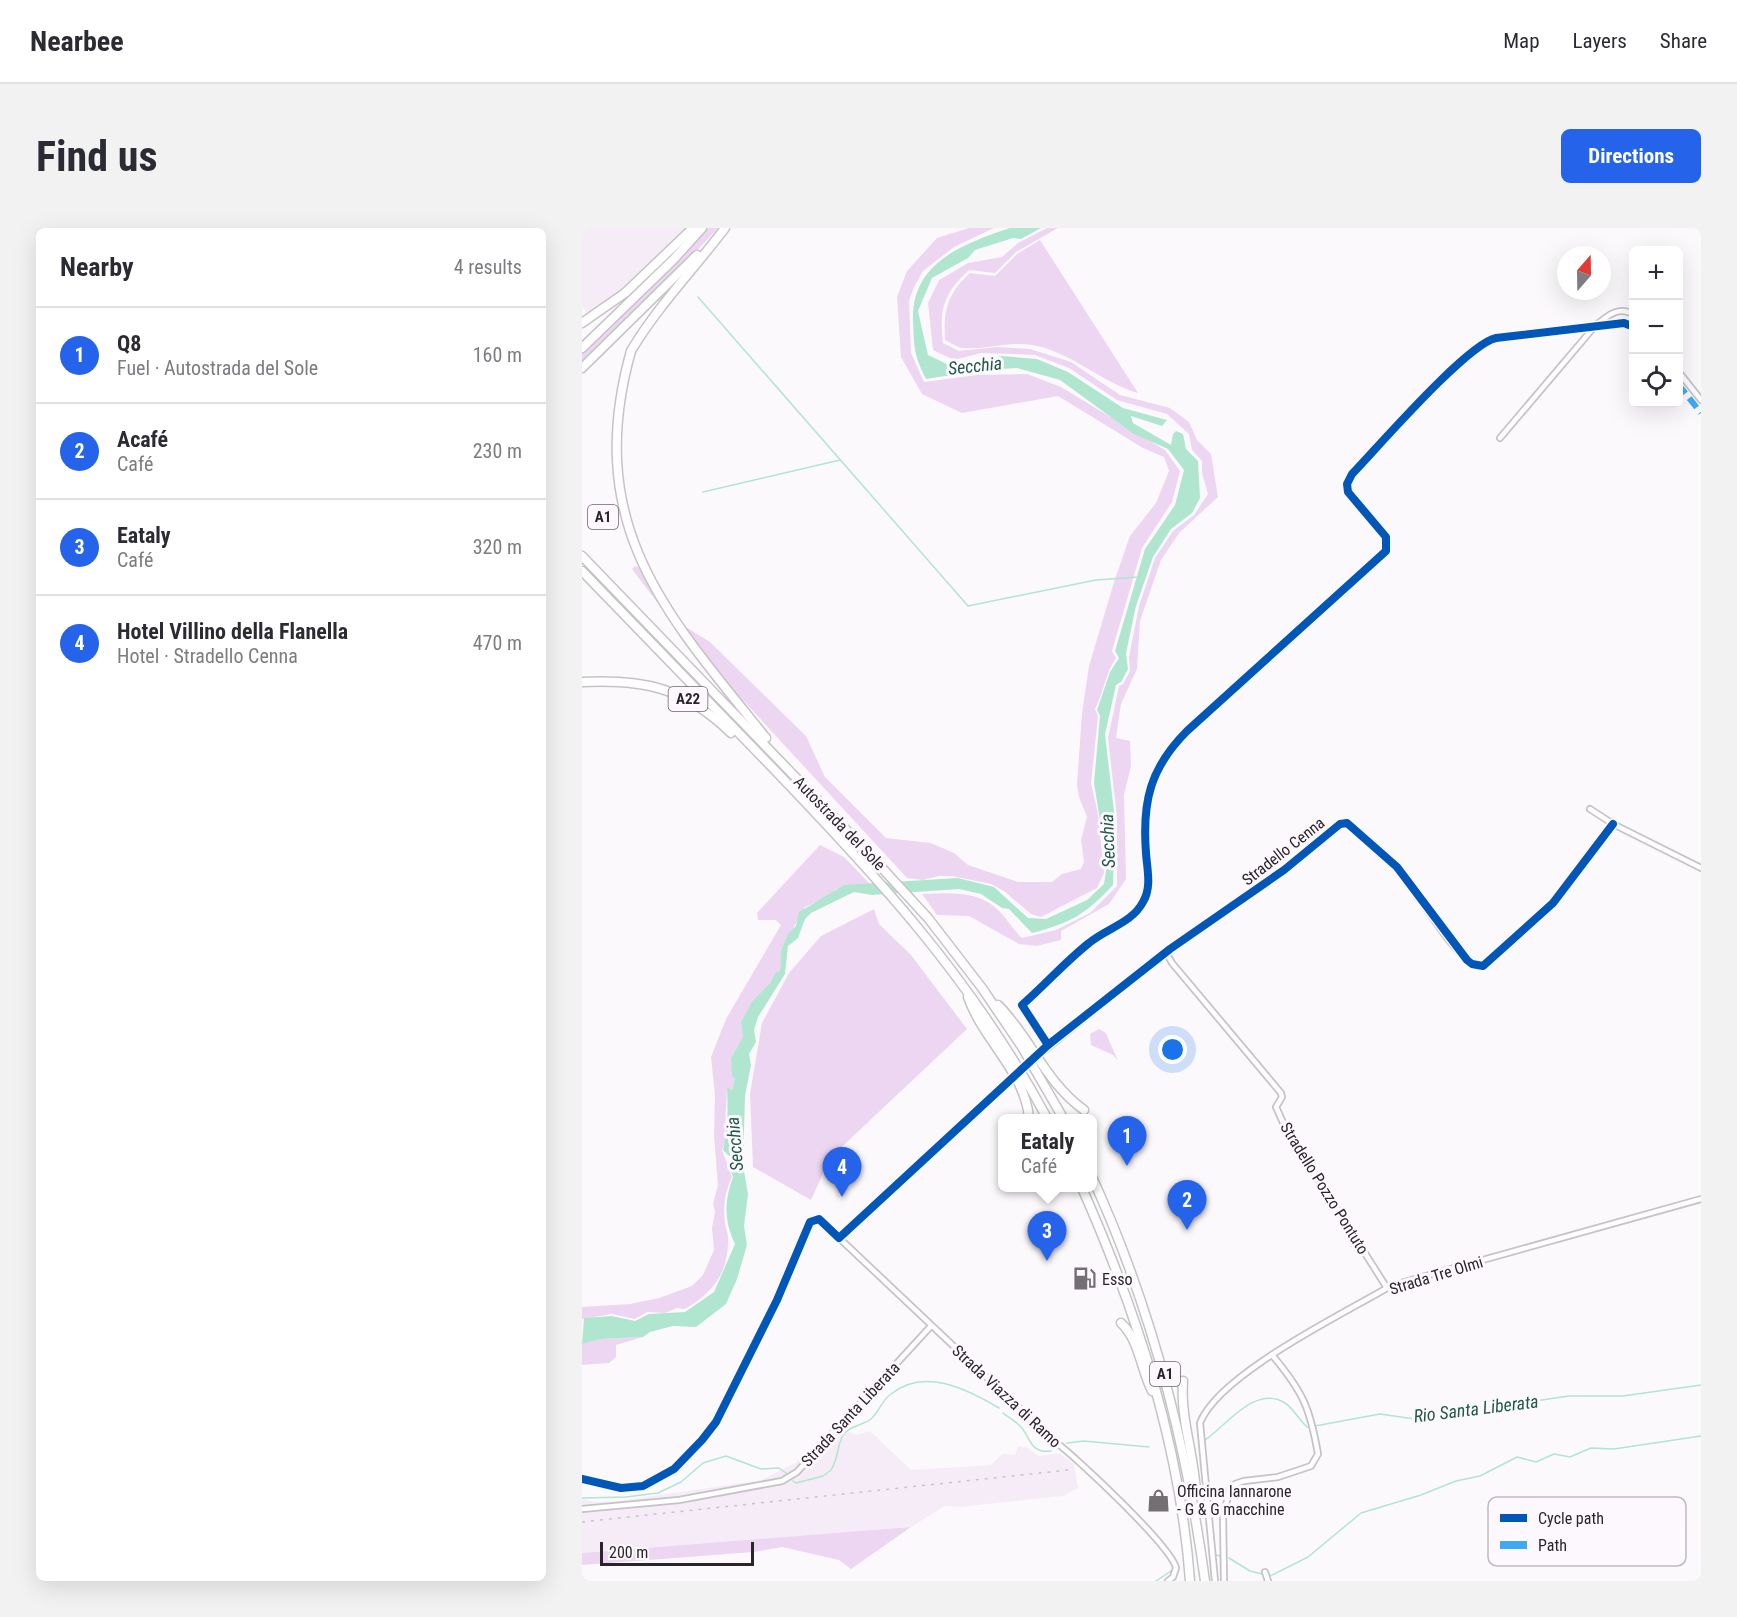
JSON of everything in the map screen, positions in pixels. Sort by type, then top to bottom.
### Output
[{"type":"highway","points":[[582,323],[625,293],[693,228]]},
{"type":"highway","points":[[582,348],[673,260],[702,228]]},
{"type":"highway","points":[[582,368],[723,228]]},
{"type":"highway","points":[[613,389],[637,342],[723,228]]},
{"type":"highway","name":"Autostrada del Sole","points":[[582,556],[798,778],[928,918],[982,988],[1022,1047],[1060,1114]]},
{"type":"highway","name":"Autostrada del Sole","points":[[582,571],[847,845],[914,920],[964,986],[1019,1068],[1044,1114]]},
{"type":"highway","points":[[674,635],[798,778]]},
{"type":"highway","name":"A22","points":[[582,682],[635,682],[674,692],[706,711],[772,767]]},
{"type":"highway","points":[[964,986],[974,1014],[1021,1087],[1028,1114]]},
{"type":"highway","points":[[982,988],[1009,1016],[1057,1087],[1084,1110]]},
{"type":"highway","name":"A1","points":[[1097,1189],[1137,1286],[1160,1356],[1177,1419],[1197,1516],[1205,1581]]},
{"type":"highway","name":"A1","points":[[1084,1192],[1129,1302],[1160,1404],[1179,1494],[1190,1581]]},
{"type":"highway","points":[[1121,1323],[1133,1339],[1145,1377],[1160,1404]]},
{"type":"highway","points":[[1183,1381],[1183,1409],[1195,1473],[1197,1516]]},
{"type":"street","points":[[1500,438],[1595,326],[1615,312],[1625,310],[1629,312]]},
{"type":"street","points":[[1683,377],[1701,400]]},
{"type":"street","points":[[1590,809],[1613,824],[1701,868]]},
{"type":"street","name":"Stradello Cenna","points":[[1039,1054],[1170,949],[1284,870],[1345,822],[1397,867],[1467,960],[1472,964],[1483,966],[1553,903],[1613,824]]},
{"type":"street","name":"Stradello Pozzo Pontuto","points":[[1170,949],[1168,956],[1172,963],[1281,1093],[1282,1097],[1276,1107],[1285,1127],[1387,1288]]},
{"type":"street","points":[[839,1238],[1010,1079]]},
{"type":"street","name":"Strada Tre Olmi","points":[[1215,1581],[1200,1423],[1203,1414],[1248,1371],[1387,1288],[1701,1200]]},
{"type":"street","name":"Strada Viazza di Ramo","points":[[819,1219],[1093,1475],[1165,1548],[1176,1568],[1173,1577],[1168,1581]]},
{"type":"street","name":"Strada Santa Liberata","points":[[582,1509],[679,1500],[782,1481],[797,1472],[931,1326]]},
{"type":"street","points":[[1223,1581],[1223,1515],[1230,1490],[1235,1484],[1244,1481],[1278,1477],[1311,1466],[1318,1454],[1312,1422],[1302,1394],[1273,1356]]},
{"type":"street","points":[[1265,1572],[1268,1581]]},
{"type":"shaded area","points":[[582,228],[687,228],[652,265],[615,298],[589,315],[582,306]]},
{"type":"shaded area","points":[[705,228],[718,228],[582,366],[582,353]]},
{"type":"shaded area","points":[[969,228],[994,228],[954,247],[923,271],[909,301],[911,353],[924,382],[977,375],[1027,374],[1061,387],[1165,450],[1180,471],[1172,502],[1142,548],[1112,651],[1116,658],[1109,670],[1095,709],[1098,716],[1091,783],[1098,814],[1104,873],[1097,888],[1041,917],[1031,914],[1004,891],[991,884],[952,876],[923,880],[907,878],[679,631],[632,569],[635,566],[643,569],[681,624],[710,642],[806,736],[825,777],[886,838],[931,843],[954,853],[968,865],[1018,882],[1052,882],[1062,874],[1081,869],[1084,862],[1081,840],[1087,817],[1077,785],[1082,713],[1089,666],[1130,536],[1156,503],[1169,471],[1164,457],[1143,448],[1058,396],[962,413],[922,394],[901,357],[897,297],[907,271],[937,238]]},
{"type":"shaded area","points":[[1047,228],[1058,228],[1016,252],[995,273],[969,270],[961,278],[945,302],[942,320],[943,343],[959,351],[996,347],[1030,349],[1071,362],[1120,395],[1170,408],[1189,422],[1197,440],[1211,454],[1218,497],[1179,533],[1161,560],[1140,621],[1137,669],[1121,704],[1116,738],[1130,741],[1131,766],[1124,795],[1126,879],[1109,904],[1061,931],[1061,940],[1037,946],[1019,944],[969,916],[937,915],[922,894],[964,894],[984,900],[1001,913],[1022,938],[1056,930],[1090,913],[1117,886],[1117,817],[1108,738],[1119,686],[1123,684],[1130,671],[1129,657],[1139,606],[1155,558],[1173,531],[1194,515],[1208,494],[1202,473],[1202,461],[1192,450],[1189,434],[1167,414],[1117,400],[1069,368],[1035,355],[981,353],[954,360],[933,350],[928,303],[939,280],[968,263],[1002,257],[1018,243]]},
{"type":"shaded area","points":[[1040,240],[1138,393],[1111,382],[1060,354],[1032,345],[962,348],[945,340],[948,303],[963,280],[970,273],[995,276],[1017,254]]},
{"type":"shaded area","points":[[820,845],[844,857],[871,885],[836,889],[829,896],[805,907],[781,951],[780,972],[753,1002],[741,1022],[743,1037],[731,1058],[735,1078],[732,1090],[727,1089],[725,1128],[728,1135],[722,1150],[732,1177],[724,1205],[728,1249],[718,1280],[704,1296],[685,1309],[677,1308],[665,1313],[647,1312],[635,1319],[612,1314],[582,1319],[582,1307],[630,1304],[659,1298],[692,1286],[703,1275],[714,1250],[712,1228],[715,1212],[713,1203],[718,1185],[714,1136],[715,1096],[711,1057],[726,1019],[781,925],[776,920],[758,920],[757,913]]},
{"type":"shaded area","points":[[874,909],[879,924],[911,955],[967,1029],[830,1158],[811,1200],[753,1167],[750,1094],[762,1023],[789,973],[821,936]]},
{"type":"shaded area","points":[[1099,1029],[1106,1033],[1118,1061],[1113,1055],[1091,1045],[1090,1034]]},
{"type":"shaded area","points":[[643,1337],[616,1345],[616,1357],[609,1363],[582,1365],[582,1344],[601,1339]]},
{"type":"shaded area","points":[[833,1426],[857,1435],[870,1431],[911,1470],[991,1465],[1002,1454],[1015,1455],[1018,1446],[1028,1448],[1038,1456],[1059,1453],[1074,1464],[1078,1488],[1063,1496],[960,1507],[945,1506],[911,1527],[582,1553],[582,1499],[595,1502],[620,1501],[761,1480],[795,1463]]},
{"type":"shaded area","points":[[911,1527],[851,1569],[839,1560],[782,1547],[754,1552],[582,1565],[582,1553]]},
{"type":"water","name":"Secchia","points":[[1010,228],[1041,228],[1021,239],[1013,238],[975,250],[968,258],[932,278],[918,311],[928,355],[949,365],[1002,356],[1037,359],[1068,372],[1123,408],[1167,420],[1162,426],[1131,416],[1133,423],[1171,445],[1173,434],[1176,431],[1183,434],[1186,449],[1198,461],[1200,498],[1192,513],[1171,529],[1153,557],[1136,606],[1126,653],[1128,669],[1121,682],[1116,685],[1105,734],[1115,820],[1113,885],[1077,916],[1032,933],[1009,909],[1002,908],[981,894],[959,889],[872,895],[854,892],[811,913],[805,919],[798,938],[788,946],[785,974],[758,1017],[754,1030],[756,1042],[749,1054],[751,1065],[745,1096],[743,1165],[748,1194],[744,1226],[747,1245],[737,1279],[726,1304],[696,1327],[673,1326],[650,1332],[643,1337],[601,1339],[582,1344],[584,1318],[612,1316],[635,1321],[649,1314],[685,1312],[714,1292],[735,1244],[726,1211],[733,1177],[728,1163],[733,1160],[723,1150],[727,1120],[727,1088],[732,1090],[735,1078],[732,1076],[731,1058],[743,1037],[741,1022],[752,1002],[770,983],[776,972],[780,971],[781,951],[788,934],[796,926],[799,912],[844,885],[958,878],[994,887],[1028,918],[1046,919],[1087,900],[1104,884],[1107,864],[1094,783],[1100,716],[1097,710],[1110,672],[1119,658],[1115,651],[1145,549],[1175,505],[1184,470],[1168,449],[1134,434],[1060,380],[1017,368],[984,370],[926,379],[915,351],[913,321],[915,301],[921,284],[930,270],[958,249]]},
{"type":"waterway","points":[[698,297],[968,606],[1096,580],[1138,577]]},
{"type":"waterway","points":[[703,492],[840,460]]},
{"type":"waterway","name":"Rio Santa Liberata","points":[[793,1481],[796,1483],[823,1476],[831,1470],[843,1435],[849,1429],[871,1419],[888,1397],[904,1386],[917,1382],[945,1384],[973,1394],[999,1408]]},
{"type":"waterway","name":"Rio Santa Liberata","points":[[1315,1426],[1380,1414],[1422,1420],[1461,1407],[1517,1408],[1535,1401],[1569,1396],[1623,1396],[1701,1385]]},
{"type":"waterway","name":"Rio Santa Liberata","points":[[1205,1440],[1241,1410],[1263,1399],[1274,1399],[1285,1403],[1307,1427],[1310,1427]]},
{"type":"waterway","name":"Rio Santa Liberata","points":[[1003,1413],[1023,1429],[1034,1447],[1038,1450],[1051,1451]]},
{"type":"waterway","points":[[1229,1558],[1250,1571],[1270,1576],[1308,1557],[1361,1513],[1421,1495],[1456,1481],[1480,1476],[1517,1457],[1536,1462],[1554,1454],[1570,1457],[1591,1448],[1614,1449],[1701,1436]]},
{"type":"waterway","name":"Rio Santa Liberata","points":[[1067,1443],[1084,1441],[1149,1447]]},
{"type":"waterway","name":"Rio Santa Liberata","points":[[582,1498],[626,1497],[658,1493],[681,1482],[703,1463],[726,1456],[761,1469],[779,1468],[786,1473]]},
{"type":"waterway","points":[[1216,1555],[1221,1556]]},
{"type":"waterway","points":[[1156,1581],[1171,1571]]},
{"type":"railway","points":[[582,1522],[1068,1470]]},
{"type":"marked path","points":[[1683,390],[1701,413]]},
{"type":"cycle path","points":[[1048,1045],[1022,1005],[1080,950],[1119,925],[1143,902],[1148,884],[1145,835],[1147,802],[1164,758],[1187,731],[1386,551],[1386,537],[1348,492],[1347,484],[1352,474],[1445,377],[1483,344],[1496,338],[1624,323],[1629,325]]},
{"type":"cycle path","points":[[582,1479],[621,1488],[643,1486],[674,1469],[716,1422],[777,1300],[810,1222],[819,1219],[839,1238],[1048,1045],[1170,949],[1284,870],[1340,824],[1347,823],[1397,867],[1467,960],[1472,964],[1483,966],[1553,903],[1613,824]]},
{"type":"place","name":"Q8","points":[[1127,1166]]},
{"type":"place","name":"Hotel Villino della Flanella","points":[[842,1197]]},
{"type":"place","name":"Acafé","points":[[1187,1230]]},
{"type":"place","name":"Eataly","points":[[1047,1261]]},
{"type":"place","name":"Esso","points":[[1084,1279]]},
{"type":"place","name":"Officina Iannarone - G & G macchine","points":[[1159,1500]]}]
